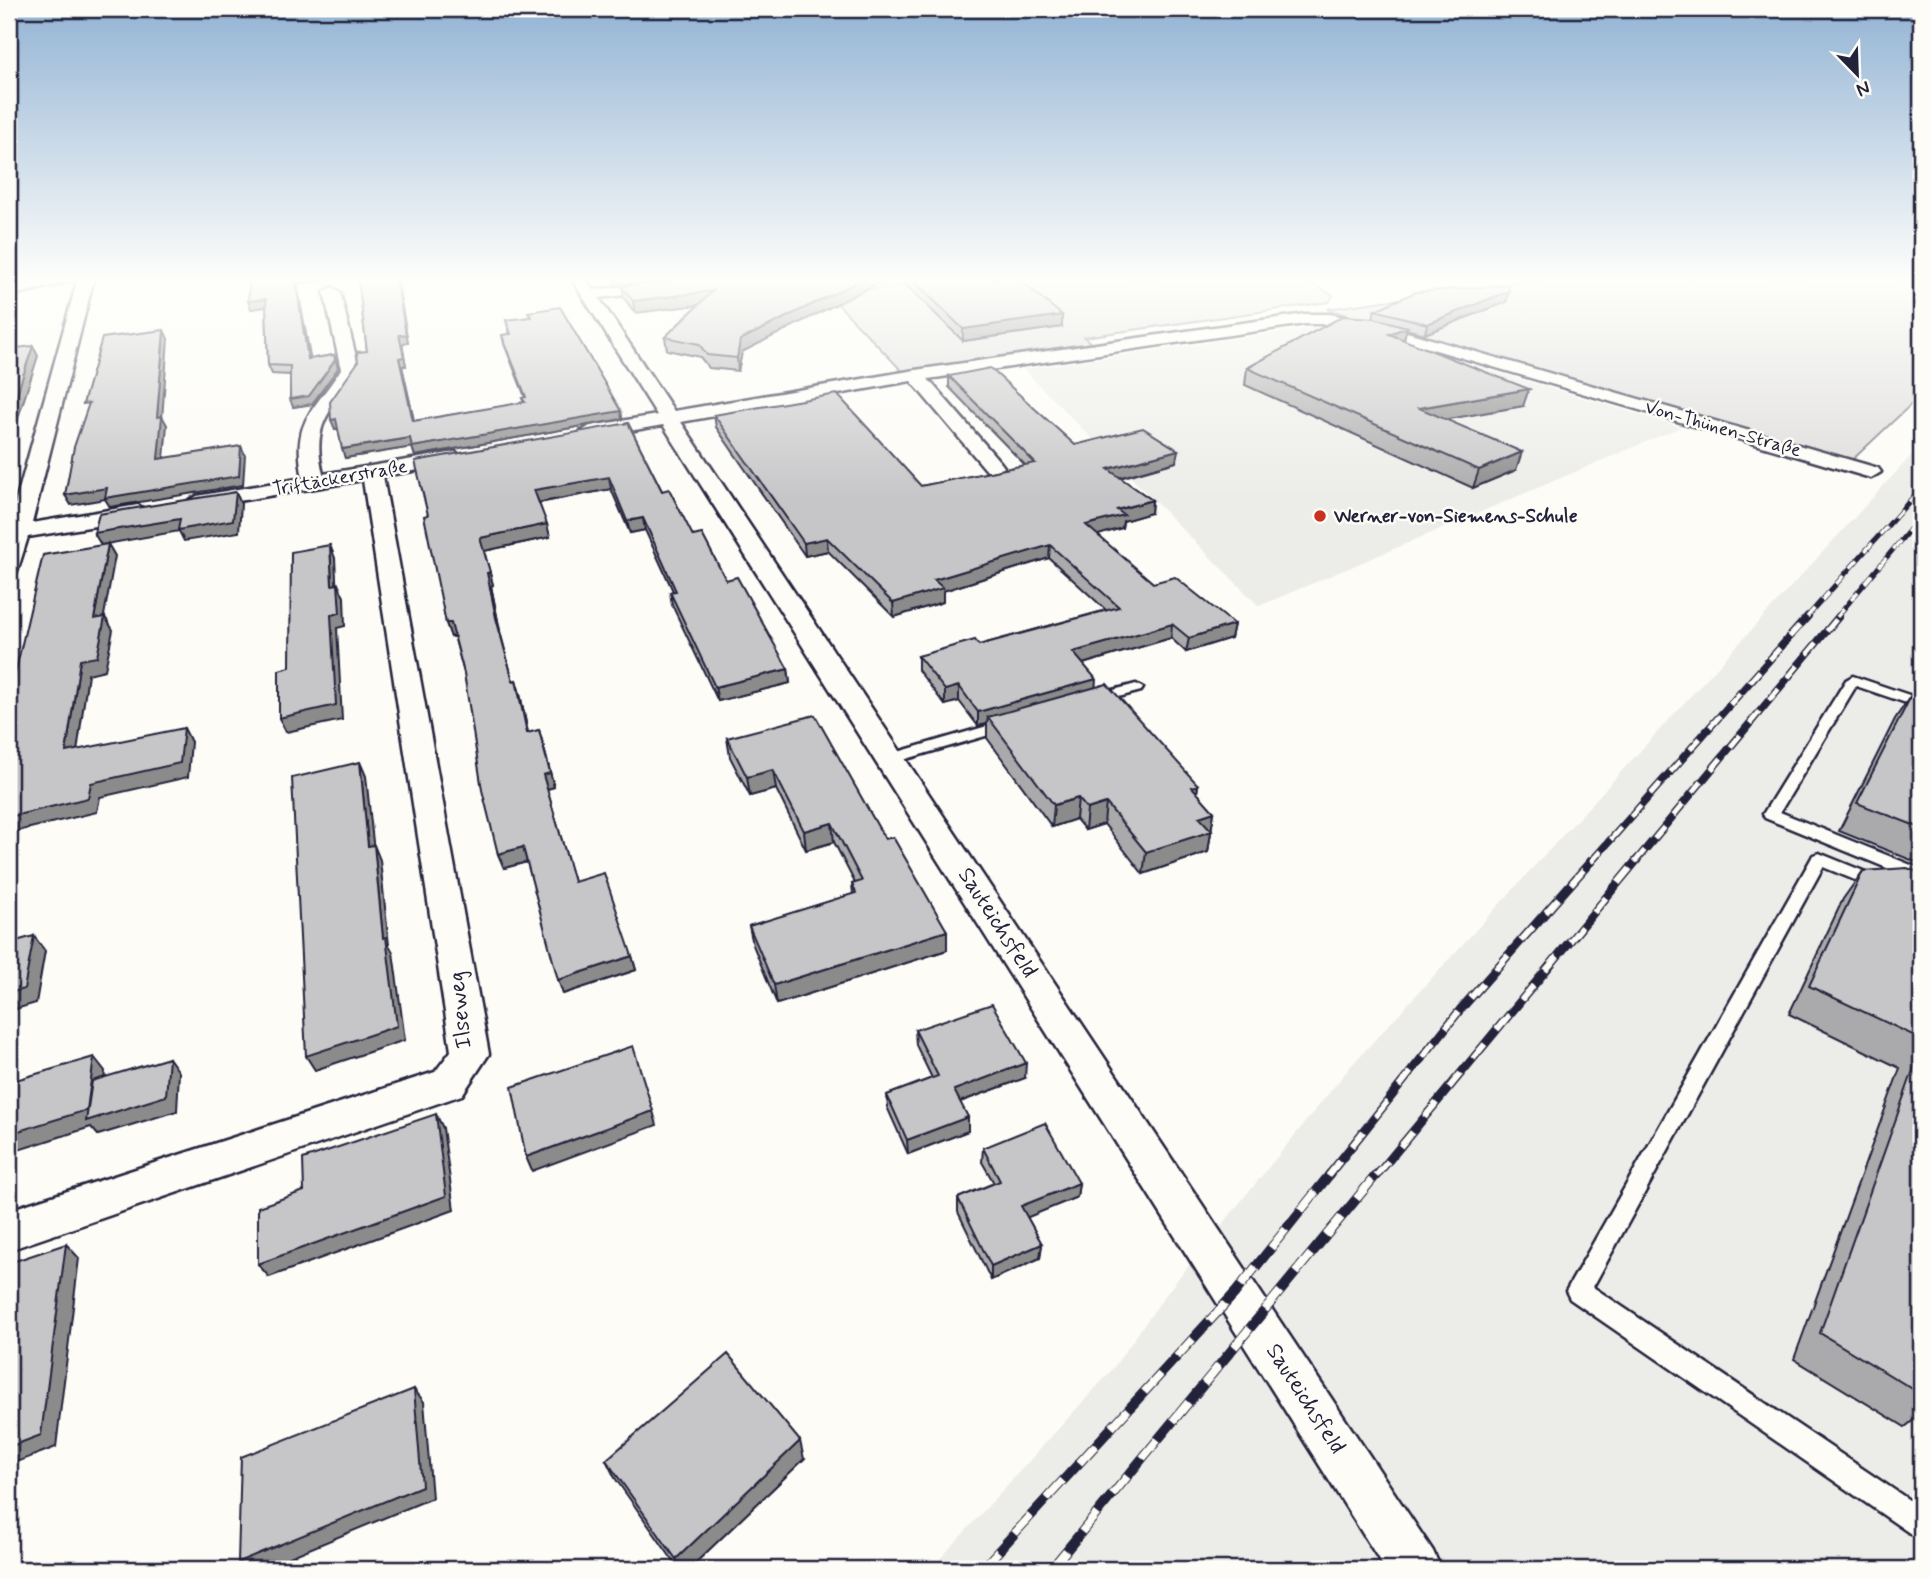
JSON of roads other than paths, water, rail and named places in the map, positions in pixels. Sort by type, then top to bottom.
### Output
[{"type":"street","points":[[9,567],[14,532],[65,352]]},
{"type":"street","points":[[314,483],[307,441],[318,410],[332,396],[350,369],[346,352]]},
{"type":"street","name":"Sauteichsfeld","points":[[626,352],[1415,1569]]},
{"type":"street","name":"Von-Thünen-Straße","points":[[670,418],[915,375],[1078,352]]},
{"type":"street","name":"Von-Thünen-Straße","points":[[1458,352],[1871,472]]},
{"type":"street","points":[[915,375],[994,467]]},
{"type":"street","points":[[575,435],[670,418]]},
{"type":"street","name":"Triftäckerstraße","points":[[180,505],[480,453]]},
{"type":"street","name":"Ilseweg","points":[[9,1230],[448,1084],[470,1054],[372,473]]},
{"type":"street","points":[[14,532],[153,509]]},
{"type":"lane","points":[[1921,704],[1853,680],[1771,814],[1921,876]]},
{"type":"lane","points":[[1084,703],[1136,688]]},
{"type":"lane","points":[[889,759],[1019,721]]},
{"type":"lane","points":[[1896,890],[1819,859],[1578,1291],[1921,1524]]},
{"type":"railway","points":[[1807,617],[1921,488]]},
{"type":"railway","points":[[1837,617],[1921,516]]},
{"type":"railway","points":[[1591,862],[1808,616]]},
{"type":"railway","points":[[1635,862],[1839,616]]},
{"type":"railway","points":[[1328,1176],[1460,1010],[1592,860]]},
{"type":"railway","points":[[1376,1176],[1637,860]]},
{"type":"railway","points":[[982,1569],[1235,1293],[1330,1174]]},
{"type":"railway","points":[[1051,1569],[1377,1174]]},
{"type":"place","name":"Werner-von-Siemens-Schule","points":[[1320,516]]}]
